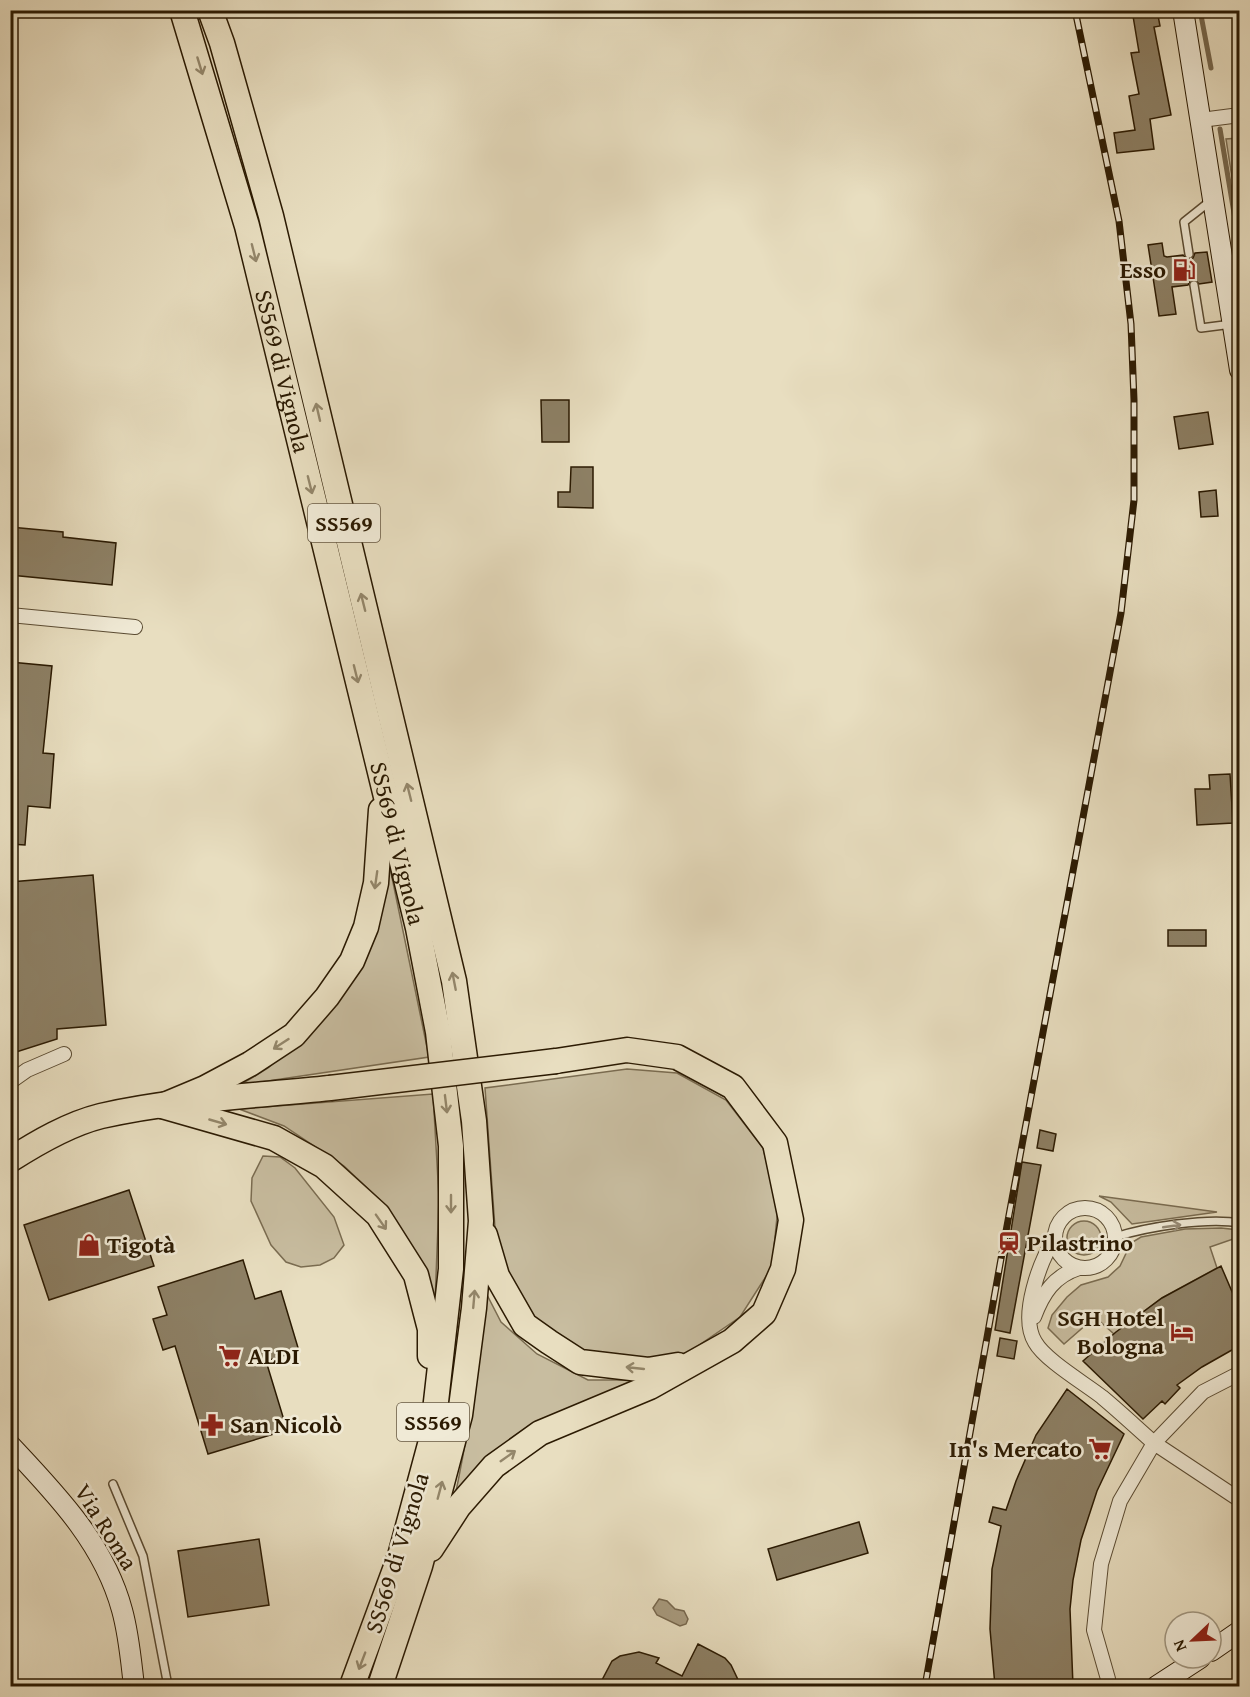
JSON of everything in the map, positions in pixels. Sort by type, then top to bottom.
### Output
[{"type":"highway","name":"SS569 di Vignola","points":[[182,10],[247,226],[418,927],[438,1032],[451,1146],[451,1269],[432,1437],[400,1556],[352,1686]]},
{"type":"highway","name":"SS569 di Vignola","points":[[210,10],[222,43],[271,216],[454,981],[474,1121],[481,1221],[474,1308],[459,1415],[420,1566],[380,1686]]},
{"type":"highway","points":[[162,1106],[250,1064],[294,1035],[327,997],[352,961],[366,927],[376,883],[382,780]]},
{"type":"highway","points":[[10,1160],[40,1141],[100,1116],[162,1106],[556,1061],[627,1050],[677,1057],[733,1087],[775,1143],[791,1220],[783,1269],[764,1313],[732,1341],[650,1387],[540,1434],[494,1466],[459,1506],[420,1566]]},
{"type":"highway","points":[[162,1106],[274,1138],[324,1166],[378,1215],[416,1275],[430,1329],[432,1437]]},
{"type":"highway","points":[[481,1221],[497,1276],[525,1325],[549,1342],[580,1362],[648,1370],[693,1363]]},
{"type":"main road","points":[[1183,10],[1202,120],[1239,370]]},
{"type":"main road","name":"Via Roma","points":[[10,1445],[66,1506],[96,1550],[112,1580],[122,1609],[129,1641],[135,1686]]},
{"type":"main road","points":[[1223,1643],[1239,1632]]},
{"type":"main road","points":[[1157,1686],[1182,1670]]},
{"type":"street","points":[[1202,120],[1239,115]]},
{"type":"street","points":[[10,615],[135,627]]},
{"type":"street","points":[[10,1082],[27,1071],[64,1054]]},
{"type":"street","points":[[1030,1328],[1042,1296],[1050,1285],[1066,1272],[1097,1266],[1105,1261],[1114,1246],[1115,1237],[1109,1220],[1094,1209],[1076,1210],[1067,1214],[1045,1254],[1031,1297],[1030,1328],[1033,1340],[1043,1354],[1103,1398],[1154,1443],[1239,1500]]},
{"type":"street","points":[[1055,1238],[1062,1257],[1079,1268]]},
{"type":"street","points":[[1108,1679],[1094,1630],[1101,1564],[1120,1501],[1154,1443],[1203,1392],[1239,1373]]},
{"type":"lane","points":[[1189,254],[1184,222],[1214,198]]},
{"type":"lane","points":[[1194,285],[1201,328],[1233,323]]},
{"type":"lane","points":[[1115,1237],[1128,1232],[1196,1222],[1239,1223]]},
{"type":"lane","points":[[113,1484],[143,1556],[168,1686]]},
{"type":"shaded area","points":[[1240,138],[1239,223],[1226,139]]},
{"type":"shaded area","points":[[389,863],[429,1057],[240,1085],[268,1068],[316,1027]]},
{"type":"shaded area","points":[[627,1069],[677,1073],[726,1100],[763,1148],[778,1207],[772,1267],[740,1317],[689,1352],[642,1363],[582,1351],[538,1325],[510,1284],[496,1242],[485,1088]]},
{"type":"shaded area","points":[[433,1094],[439,1198],[435,1303],[411,1250],[380,1200],[344,1166],[284,1126],[239,1109]]},
{"type":"shaded area","points":[[263,1156],[280,1157],[295,1168],[334,1217],[344,1245],[334,1258],[320,1265],[301,1267],[286,1262],[271,1245],[251,1201],[252,1178]]},
{"type":"shaded area","points":[[1099,1196],[1217,1212],[1132,1224],[1111,1202]]},
{"type":"shaded area","points":[[1084,1221],[1096,1226],[1101,1238],[1096,1250],[1084,1255],[1072,1250],[1067,1238],[1072,1226]]},
{"type":"shaded area","points":[[1185,1229],[1239,1230],[1239,1237],[1210,1247],[1217,1268],[1162,1298],[1114,1334],[1095,1317],[1064,1344],[1048,1328],[1052,1315],[1067,1297],[1081,1285],[1108,1277],[1120,1266],[1131,1243],[1141,1237]]},
{"type":"shaded area","points":[[484,1289],[501,1322],[537,1354],[588,1380],[645,1380],[607,1395],[453,1505],[472,1398]]},
{"type":"shaded area","points":[[659,1599],[667,1601],[675,1609],[684,1611],[688,1619],[686,1624],[680,1626],[657,1615],[653,1608]]},
{"type":"building","points":[[1132,10],[1157,10],[1160,26],[1154,27],[1171,115],[1150,119],[1154,149],[1117,153],[1114,133],[1135,130],[1129,96],[1139,94],[1131,53],[1139,52]]},
{"type":"building","points":[[1162,243],[1164,256],[1167,257],[1183,255],[1189,260],[1195,253],[1207,252],[1212,282],[1199,284],[1194,279],[1188,285],[1172,287],[1176,314],[1159,316],[1148,245]]},
{"type":"building","points":[[541,400],[569,400],[569,442],[542,442]]},
{"type":"building","points":[[1208,412],[1213,444],[1179,449],[1174,417]]},
{"type":"building","points":[[571,467],[593,467],[593,508],[558,507],[558,492],[570,492]]},
{"type":"building","points":[[1216,490],[1218,516],[1201,517],[1199,492]]},
{"type":"building","points":[[10,527],[63,532],[63,537],[116,543],[112,585],[10,575]]},
{"type":"building","points":[[10,662],[52,666],[43,753],[54,754],[50,808],[28,806],[25,845],[10,844]]},
{"type":"building","points":[[1230,774],[1233,823],[1197,825],[1195,789],[1210,789],[1209,775]]},
{"type":"building","points":[[93,875],[106,1025],[57,1029],[57,1039],[10,1054],[10,882]]},
{"type":"building","points":[[1168,930],[1206,930],[1206,946],[1168,946]]},
{"type":"building","points":[[1040,1130],[1056,1134],[1053,1151],[1037,1148]]},
{"type":"building","points":[[1022,1162],[1041,1165],[1010,1333],[995,1330]]},
{"type":"building","name":"Tigotà","points":[[129,1190],[154,1266],[49,1300],[24,1225]]},
{"type":"building","name":"ALDI","points":[[243,1260],[255,1299],[281,1291],[299,1351],[266,1361],[287,1430],[208,1454],[175,1346],[163,1350],[153,1319],[167,1315],[158,1287]]},
{"type":"building","points":[[1221,1266],[1239,1308],[1239,1346],[1202,1367],[1177,1385],[1180,1388],[1165,1404],[1162,1401],[1143,1419],[1083,1361],[1116,1332],[1162,1298]]},
{"type":"building","points":[[1000,1338],[1017,1341],[1014,1359],[997,1356]]},
{"type":"building","points":[[1067,1389],[1124,1434],[1097,1491],[1081,1540],[1070,1609],[1073,1686],[995,1686],[990,1629],[992,1569],[1001,1526],[989,1522],[993,1507],[1006,1510],[1036,1435]]},
{"type":"building","points":[[859,1522],[868,1553],[777,1580],[768,1549]]},
{"type":"building","points":[[259,1539],[269,1605],[188,1617],[178,1551]]},
{"type":"building","points":[[698,1644],[725,1658],[741,1686],[610,1686],[601,1682],[612,1661],[620,1656],[639,1652],[659,1658],[656,1663],[682,1676]]},
{"type":"waterway","points":[[1200,10],[1211,68]]},
{"type":"waterway","points":[[1220,129],[1240,249]]},
{"type":"railway","points":[[925,1686],[1004,1242],[1121,613],[1134,500],[1131,324],[1119,221],[1075,10]]},
{"type":"place","name":"Esso","points":[[1184,270]]},
{"type":"place","name":"Pilastrino","points":[[1009,1243]]},
{"type":"place","name":"Tigotà","points":[[89,1245]]},
{"type":"place","name":"SGH Hotel Bologna","points":[[1182,1332]]},
{"type":"place","name":"ALDI","points":[[230,1356]]},
{"type":"place","name":"San Nicolò","points":[[212,1425]]},
{"type":"place","name":"In's Mercato","points":[[1100,1449]]}]
